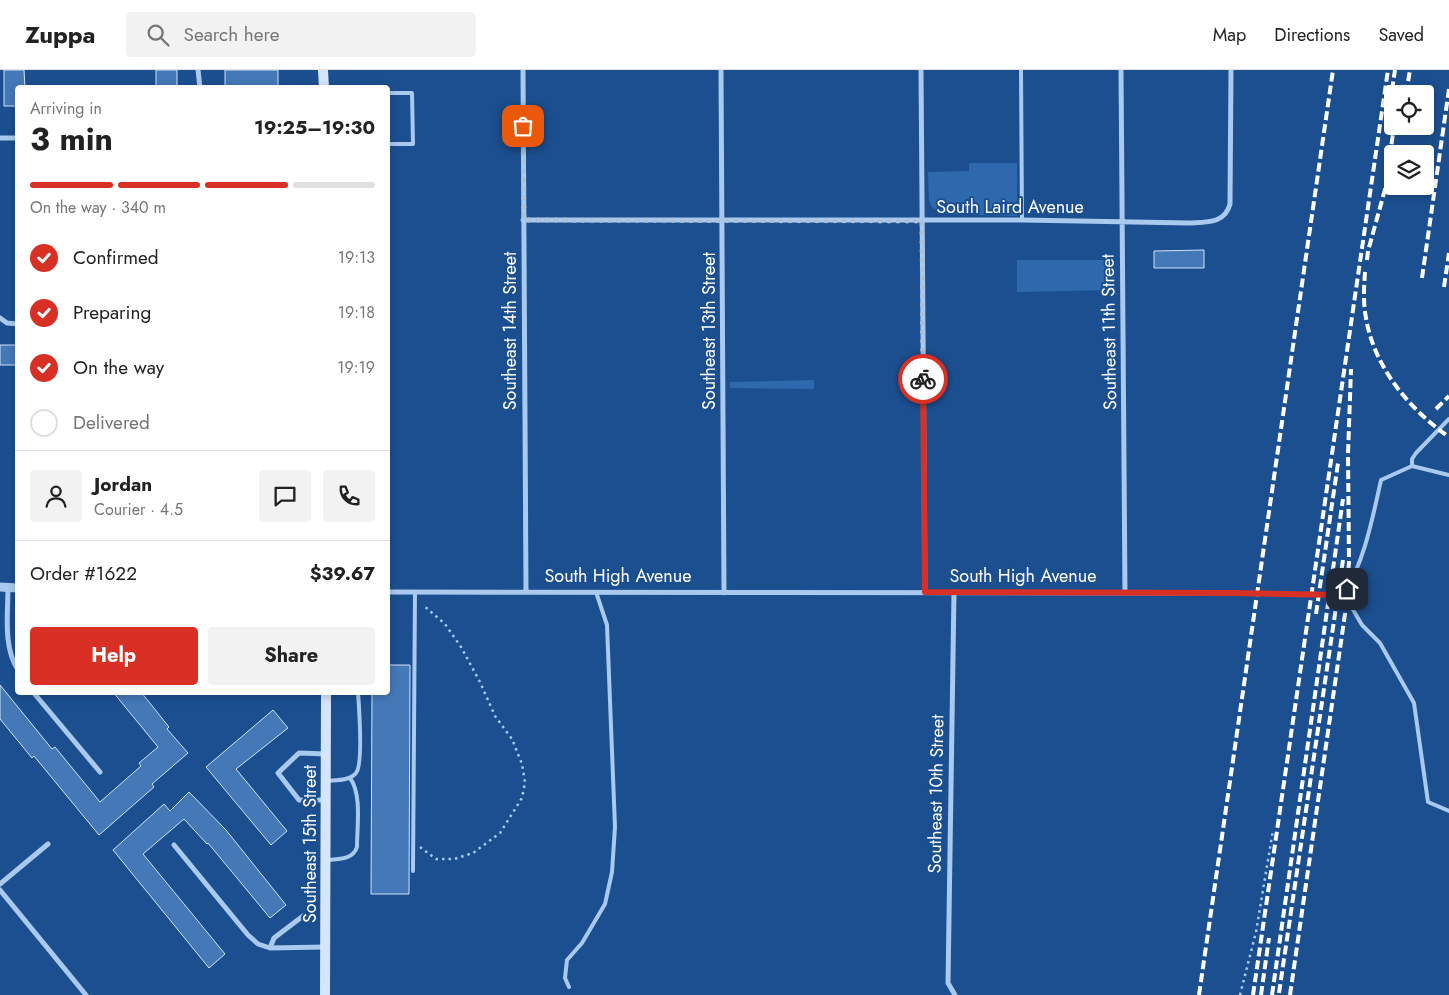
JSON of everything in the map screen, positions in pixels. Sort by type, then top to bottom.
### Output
[{"type":"main road","points":[[323,70],[324,85]]},
{"type":"main road","name":"Southeast 15th Street","points":[[325,995],[326,695]]},
{"type":"street","points":[[198,70],[200,85]]},
{"type":"street","name":"Southeast 14th Street","points":[[523,70],[526,592]]},
{"type":"street","name":"Southeast 13th Street","points":[[721,70],[724,593]]},
{"type":"street","points":[[921,70],[925,592]]},
{"type":"street","name":"Southeast 11th Street","points":[[1121,70],[1125,593]]},
{"type":"street","name":"South Laird Avenue","points":[[524,220],[1208,222],[1218,220],[1225,216],[1229,209],[1232,192],[1231,70]]},
{"type":"street","points":[[0,138],[15,138]]},
{"type":"street","points":[[0,318],[15,323]]},
{"type":"street","points":[[9,587],[8,635],[12,662],[15,666]]},
{"type":"street","name":"South High Avenue","points":[[390,592],[1231,593]]},
{"type":"street","name":"Southeast 10th Street","points":[[954,592],[948,983],[955,995]]},
{"type":"street","points":[[36,695],[100,772]]},
{"type":"street","points":[[326,754],[299,753],[278,772],[299,800],[326,800]]},
{"type":"street","points":[[0,884],[48,844]]},
{"type":"street","points":[[174,845],[248,935],[258,944],[270,948],[325,947]]},
{"type":"street","points":[[0,890],[86,995]]},
{"type":"street","points":[[270,948],[274,938],[302,916]]},
{"type":"lane","points":[[1021,70],[1022,220]]},
{"type":"lane","points":[[390,93],[412,93],[413,144],[390,144]]},
{"type":"lane","points":[[1412,466],[1412,459],[1416,453],[1449,419]]},
{"type":"lane","points":[[1449,475],[1412,466],[1380,480],[1372,520],[1352,582],[1352,608],[1362,625],[1380,643],[1414,703],[1428,802],[1449,811]]},
{"type":"lane","name":"South High Avenue","points":[[1231,593],[1343,595],[1352,582]]},
{"type":"lane","points":[[413,871],[415,592]]},
{"type":"lane","points":[[569,987],[564,978],[567,960],[582,942],[605,904],[612,872],[615,827],[607,625],[596,592]]},
{"type":"lane","points":[[326,781],[350,778],[359,769],[358,695]]},
{"type":"lane","points":[[326,860],[350,856],[357,847],[357,795],[355,784],[350,778]]},
{"type":"path","points":[[415,601],[426,607],[446,624],[461,647],[480,682],[495,716],[512,739],[522,764],[525,782],[522,798],[500,833],[472,854],[454,859],[436,858],[421,848],[418,839]]},
{"type":"path","points":[[1240,995],[1256,932],[1273,830]]},
{"type":"shaded area","points":[[969,163],[1017,163],[1017,216],[947,214],[938,212],[932,207],[929,201],[928,172],[969,171]]},
{"type":"shaded area","points":[[1017,260],[1115,260],[1115,290],[1017,292]]},
{"type":"shaded area","points":[[814,380],[814,389],[730,388],[730,382]]},
{"type":"building","points":[[4,70],[24,70],[25,85],[15,85],[15,106],[4,106]]},
{"type":"building","points":[[156,70],[177,70],[177,85],[156,85]]},
{"type":"building","points":[[225,70],[278,70],[278,85],[225,85]]},
{"type":"building","points":[[1204,250],[1204,268],[1154,268],[1154,251]]},
{"type":"building","points":[[0,345],[15,345],[15,365],[0,365]]},
{"type":"building","points":[[390,665],[410,665],[409,894],[371,894],[372,695],[390,695]]},
{"type":"building","points":[[0,685],[52,749],[55,747],[100,802],[141,766],[139,763],[158,747],[115,695],[143,695],[169,727],[167,729],[188,753],[152,784],[154,787],[99,835],[34,756],[32,758],[0,719]]},
{"type":"building","points":[[273,710],[288,728],[236,769],[287,831],[271,845],[206,767]]},
{"type":"building","points":[[189,792],[226,830],[286,905],[270,918],[208,843],[184,819],[143,854],[225,954],[209,968],[113,850],[164,804],[170,811]]},
{"type":"railway","points":[[1199,995],[1333,70]]},
{"type":"railway","points":[[1253,995],[1388,70]]},
{"type":"railway","points":[[1393,85],[1395,70]]},
{"type":"railway","points":[[1408,85],[1410,70]]},
{"type":"railway","points":[[1422,278],[1449,89]]},
{"type":"railway","points":[[1391,145],[1393,135]]},
{"type":"railway","points":[[1367,260],[1384,193]]},
{"type":"railway","points":[[1444,287],[1449,253]]},
{"type":"railway","points":[[1365,272],[1365,312],[1370,336],[1385,370],[1407,400],[1434,426],[1449,437]]},
{"type":"railway","points":[[1290,995],[1345,614],[1349,562],[1348,454],[1351,369]]},
{"type":"railway","points":[[1436,409],[1449,396]]},
{"type":"railway","points":[[1316,614],[1338,463]]},
{"type":"railway","points":[[1272,995],[1343,499]]},
{"type":"railway","points":[[1279,993],[1343,560]]},
{"type":"railway","points":[[1261,995],[1269,938]]},
{"type":"way so far","points":[[523,126],[524,220],[922,221],[923,379]]},
{"type":"route","points":[[923,379],[925,592],[1343,595],[1347,589]]}]
